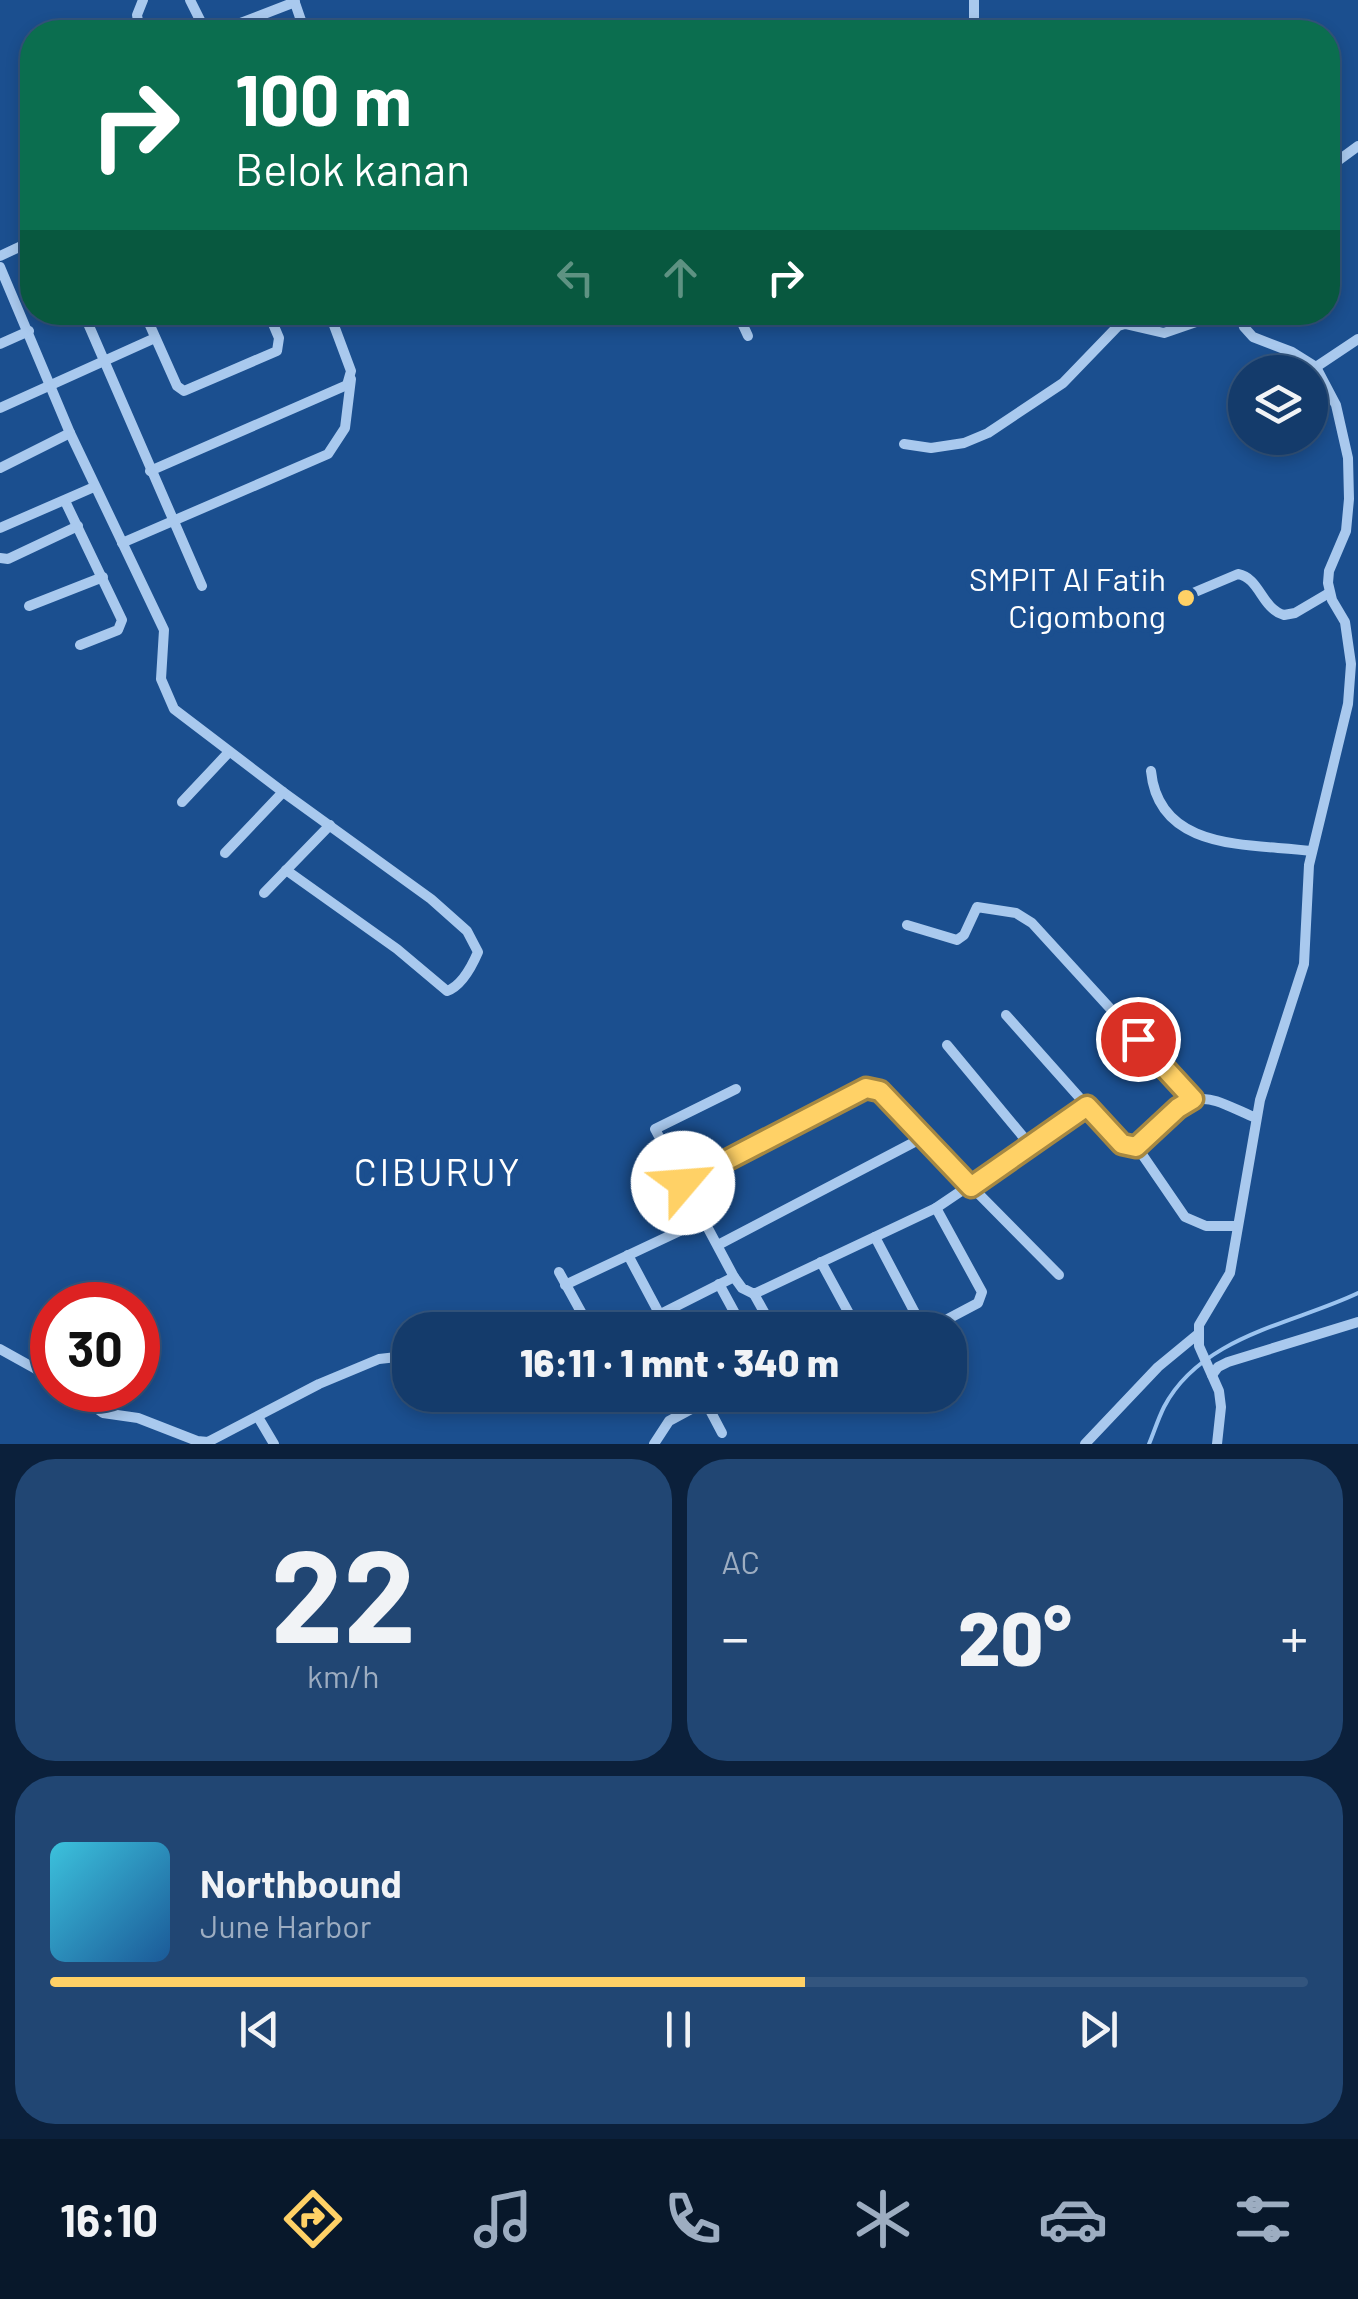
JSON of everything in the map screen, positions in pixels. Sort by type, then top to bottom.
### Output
[{"type":"street","points":[[247,20],[294,1]]},
{"type":"street","points":[[0,267],[3,284],[20,314]]},
{"type":"street","points":[[27,325],[94,487],[164,630],[161,679],[168,698],[184,718],[432,899],[467,932],[478,952],[455,988],[446,991],[397,949],[286,870]]},
{"type":"street","points":[[88,325],[202,586]]},
{"type":"street","points":[[150,325],[176,386],[186,391],[277,351],[279,338],[274,325]]},
{"type":"street","points":[[122,543],[328,454],[345,428],[351,379],[333,325]]},
{"type":"street","points":[[743,325],[748,336]]},
{"type":"street","points":[[904,444],[931,448],[964,443],[988,433],[1064,383],[1121,325]]},
{"type":"street","points":[[1128,325],[1164,333],[1187,325]]},
{"type":"street","points":[[1243,325],[1253,337],[1297,355]]},
{"type":"street","points":[[0,344],[30,331]]},
{"type":"street","points":[[0,408],[155,338]]},
{"type":"street","points":[[1328,359],[1358,339]]},
{"type":"street","points":[[150,471],[343,388],[351,379]]},
{"type":"street","points":[[1217,1444],[1221,1407],[1198,1340],[1203,1317],[1222,1292],[1230,1273],[1256,1118],[1304,964],[1311,851],[1348,704],[1351,676],[1347,631],[1329,592],[1329,571],[1347,526],[1348,458],[1336,406],[1328,390]]},
{"type":"street","points":[[0,468],[70,432]]},
{"type":"street","points":[[0,528],[94,487]]},
{"type":"street","points":[[65,501],[122,624],[118,630],[80,644]]},
{"type":"street","points":[[0,558],[8,559],[78,526]]},
{"type":"street","points":[[1181,598],[1238,574],[1250,578],[1268,607],[1284,615],[1329,592]]},
{"type":"street","points":[[29,606],[103,577]]},
{"type":"street","points":[[182,802],[230,752]]},
{"type":"street","points":[[1151,771],[1153,790],[1160,802],[1190,832],[1216,842],[1311,851]]},
{"type":"street","points":[[225,853],[283,792]]},
{"type":"street","points":[[264,893],[330,825]]},
{"type":"street","points":[[907,926],[957,940],[964,935],[977,906],[1024,917],[1193,1099]]},
{"type":"street","points":[[1006,1015],[1122,1144],[1136,1147],[1185,1217],[1206,1226],[1236,1226]]},
{"type":"street","points":[[947,1045],[1030,1145]]},
{"type":"street","points":[[683,1183],[866,1088],[880,1091],[1059,1275]]},
{"type":"street","points":[[736,1089],[656,1127],[656,1132],[734,1277],[742,1288],[754,1294],[764,1312]]},
{"type":"street","points":[[1136,1147],[1193,1099],[1213,1100],[1256,1118]]},
{"type":"street","points":[[754,1294],[936,1208],[1087,1106]]},
{"type":"street","points":[[718,1245],[924,1137]]},
{"type":"street","points":[[936,1208],[980,1288],[982,1297],[962,1312]]},
{"type":"street","points":[[565,1285],[703,1220]]},
{"type":"street","points":[[874,1237],[915,1312]]},
{"type":"street","points":[[628,1255],[659,1312]]},
{"type":"street","points":[[821,1262],[848,1312]]},
{"type":"street","points":[[559,1272],[581,1312]]},
{"type":"street","points":[[664,1312],[734,1277]]},
{"type":"street","points":[[719,1284],[734,1312]]},
{"type":"street","points":[[1212,1374],[1228,1362],[1358,1322]]},
{"type":"street","points":[[1085,1444],[1158,1367],[1198,1340]]},
{"type":"street","points":[[0,1349],[30,1366]]},
{"type":"street","points":[[103,1412],[151,1422],[197,1442],[218,1442],[319,1384],[379,1359],[392,1358]]},
{"type":"street","points":[[654,1444],[664,1425],[683,1412]]},
{"type":"street","points":[[711,1412],[722,1433]]},
{"type":"street","points":[[258,1417],[274,1444]]},
{"type":"waterway","points":[[1149,1444],[1164,1407],[1180,1383],[1201,1364],[1250,1335],[1358,1293]]},
{"type":"place","name":"SMPIT Al Fatih Cigombong","points":[[1186,598]]},
{"type":"district","name":"CIBURUY","points":[[438,1173]]},
{"type":"route","points":[[683,1183],[866,1088],[880,1091],[971,1187],[1087,1106],[1122,1144],[1136,1147],[1193,1099],[1138,1039]]}]
